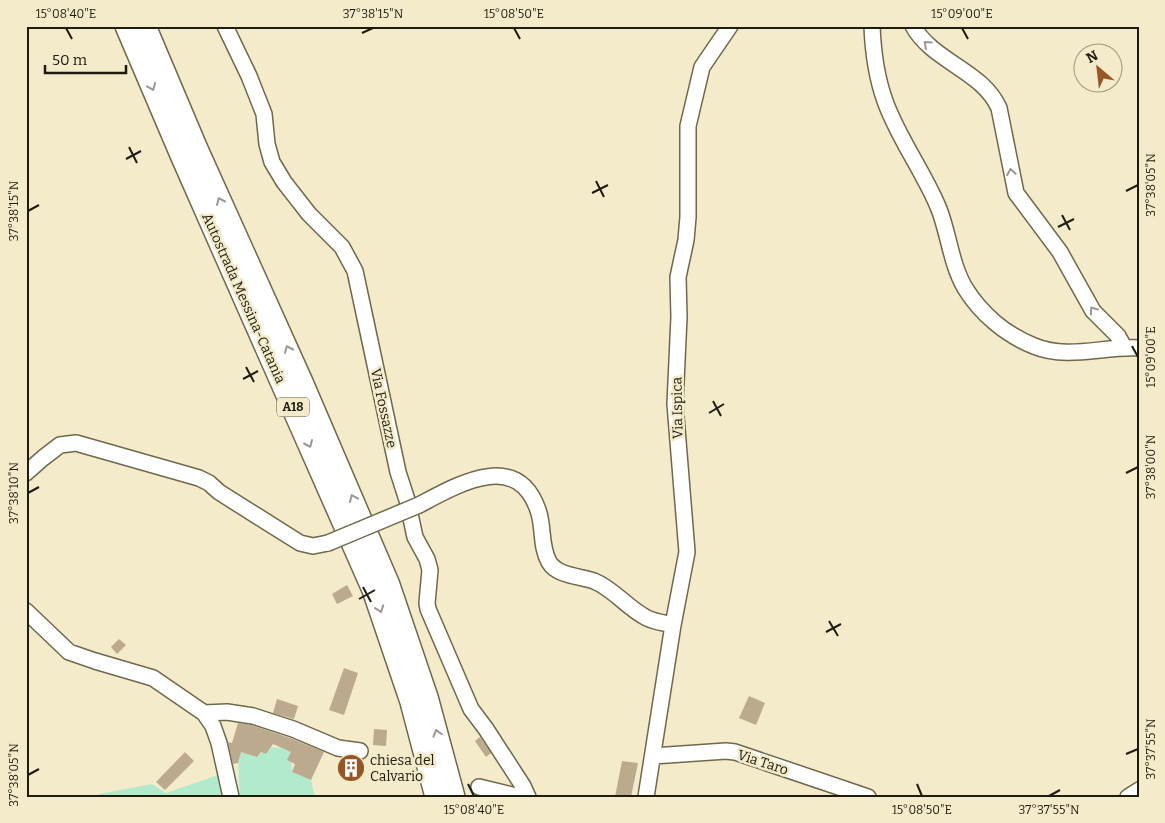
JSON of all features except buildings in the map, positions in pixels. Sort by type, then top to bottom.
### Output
[{"type":"highway","name":"Autostrada Messina-Catania","points":[[126,26],[370,582],[411,702],[436,797]]},
{"type":"highway","name":"Autostrada Messina-Catania","points":[[145,26],[197,149],[302,382],[389,585],[427,697],[454,797]]},
{"type":"street","name":"Via Fossazze","points":[[225,26],[249,76],[264,114],[267,144],[272,162],[284,182],[309,214],[342,247],[355,271],[398,472],[407,500],[415,537],[428,559],[430,570],[428,610],[471,709],[523,786],[528,797]]},
{"type":"street","name":"Via Ispica","points":[[646,797],[673,625],[687,552],[675,404],[679,317],[678,277],[686,240],[688,217],[688,126],[702,67],[730,26]]},
{"type":"street","points":[[872,26],[874,57],[885,102],[928,185],[942,219],[956,270],[964,287],[976,303],[994,322],[1014,336],[1034,346],[1071,353],[1131,348]]},
{"type":"street","points":[[912,26],[927,46],[976,80],[994,97],[999,108],[1016,193],[1060,252],[1093,311],[1131,348]]},
{"type":"street","points":[[26,473],[60,445],[76,443],[199,478],[300,543],[313,546],[328,543],[482,476],[498,476],[515,480],[525,486],[538,511],[541,534],[550,563],[558,570],[594,581],[610,590],[633,610],[648,619],[673,625]]},
{"type":"street","points":[[26,611],[69,652],[153,678],[204,713],[213,726],[219,743],[231,797]]},
{"type":"street","points":[[204,713],[227,712],[253,716],[293,729],[338,748],[360,751]]},
{"type":"street","name":"Via Taro","points":[[653,756],[735,752],[868,797]]},
{"type":"street","points":[[479,787],[520,797]]},
{"type":"street","points":[[1128,797],[1139,790]]},
{"type":"green space","points":[[271,747],[282,748],[291,752],[292,772],[311,780],[315,797],[240,797],[238,763],[241,752],[257,757],[261,752],[266,754]]},
{"type":"green space","points":[[221,774],[226,797],[93,797],[99,794],[152,784],[166,793]]},
{"type":"place","name":"chiesa del Calvario","points":[[351,768]]}]
